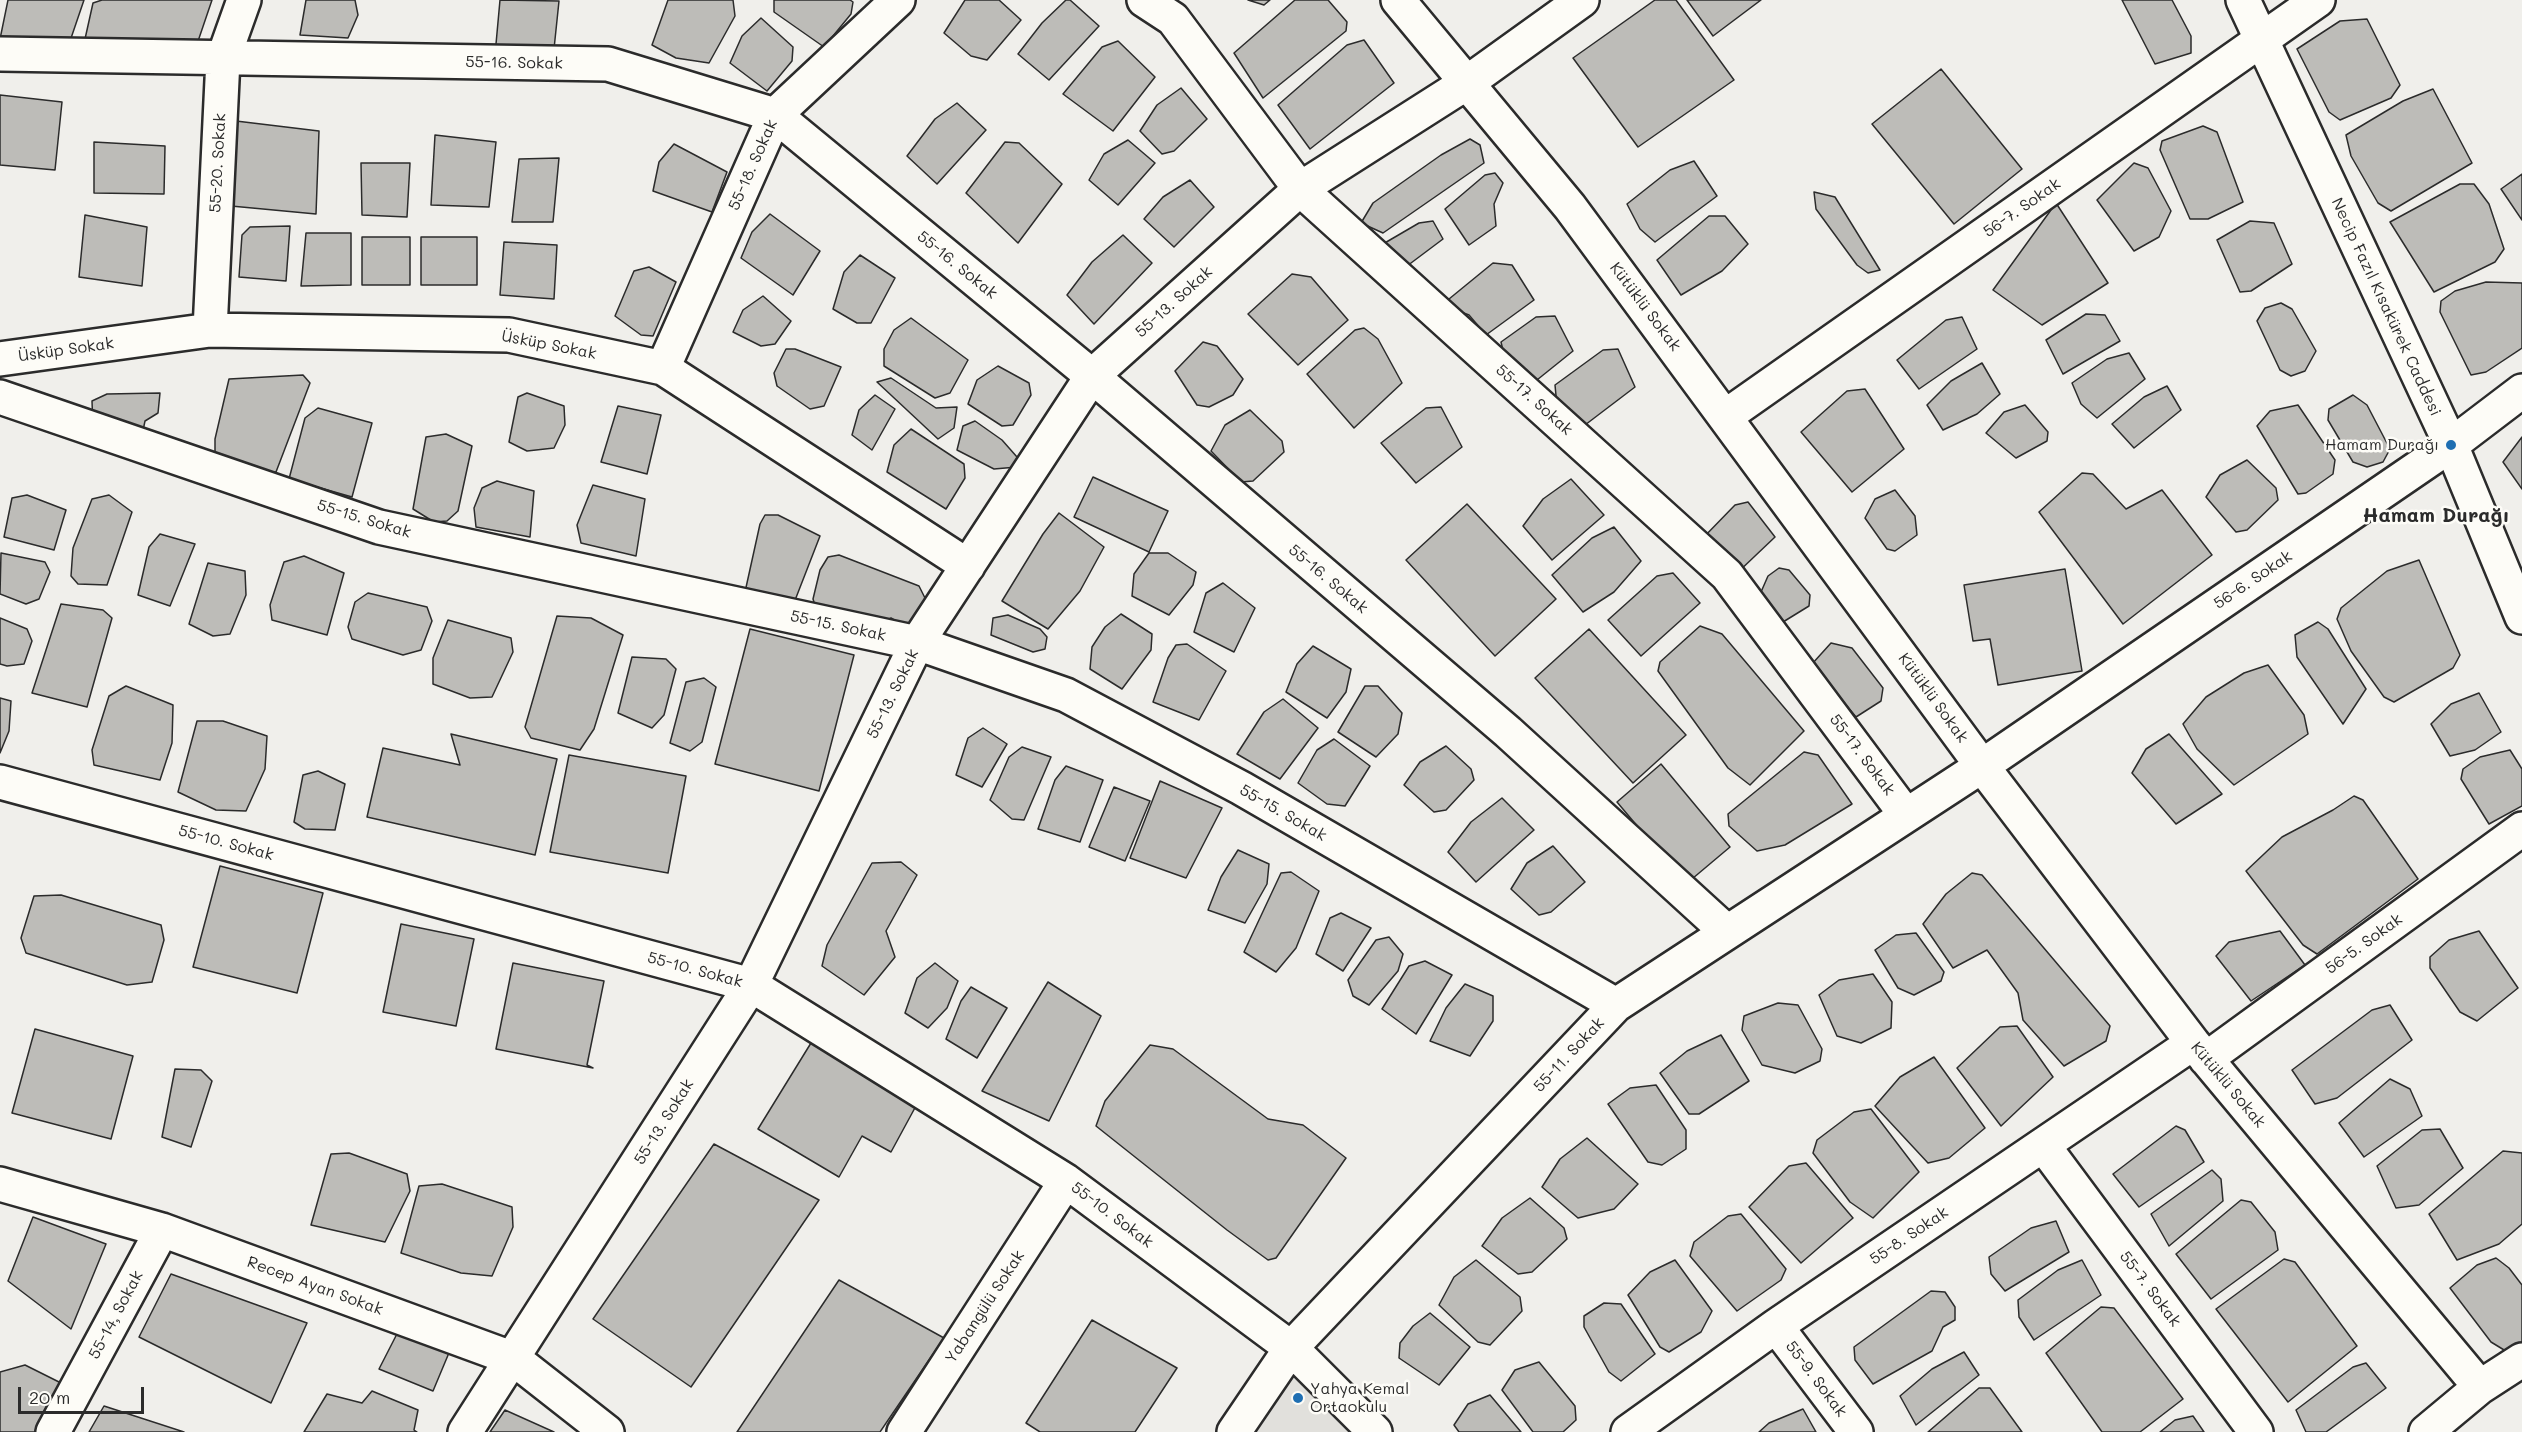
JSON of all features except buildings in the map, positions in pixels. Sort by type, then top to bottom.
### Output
[{"type":"street","name":"55-20. Sokak","points":[[210,330],[223,58],[244,0]]},
{"type":"street","name":"55-18. Sokak","points":[[663,368],[775,115],[898,0]]},
{"type":"street","name":"55-17. Sokak","points":[[1144,0],[1173,20],[1300,189],[1727,575],[1906,815]]},
{"type":"street","name":"Kütüklü Sokak","points":[[1398,0],[1570,207],[1982,766],[2199,1051],[2480,1387]]},
{"type":"street","name":"55-13. Sokak","points":[[465,1432],[514,1359],[751,985],[917,643],[1092,376],[1300,189],[1468,82],[1582,0]]},
{"type":"street","name":"Necip Fazıl Kısakürek Caddesi","points":[[2243,0],[2451,445],[2522,617]]},
{"type":"street","name":"56-7. Sokak","points":[[1726,416],[2318,0]]},
{"type":"street","name":"55-16. Sokak","points":[[0,54],[608,64],[775,115],[1092,376],[1508,732],[1727,932]]},
{"type":"street","name":"Üsküp Sokak","points":[[0,359],[210,330],[509,334],[663,368],[968,566]]},
{"type":"street","name":"56-6. Sokak","points":[[1982,766],[2451,445],[2522,390]]},
{"type":"street","name":"55-15. Sokak","points":[[0,397],[379,527],[917,643],[1066,695],[1241,788],[1616,1005]]},
{"type":"street","name":"55-11. Sokak","points":[[1234,1432],[1291,1348],[1616,1005],[1982,766]]},
{"type":"street","name":"55-10. Sokak","points":[[0,782],[751,985],[1066,1181],[1291,1348],[1375,1432]]},
{"type":"street","name":"56-5. Sokak","points":[[2199,1051],[2522,829]]},
{"type":"street","name":"55-8. Sokak","points":[[1628,1432],[1776,1326],[2043,1145],[2199,1051]]},
{"type":"street","name":"55-7. Sokak","points":[[2043,1145],[2256,1432]]},
{"type":"street","name":"Yabangülü Sokak","points":[[904,1432],[1066,1181]]},
{"type":"street","name":"Recep Ayan Sokak","points":[[0,1184],[162,1230],[514,1359],[607,1432]]},
{"type":"street","name":"55-14, Sokak","points":[[53,1432],[162,1230]]},
{"type":"street","name":"55-9. Sokak","points":[[1776,1326],[1856,1432]]},
{"type":"street","points":[[2426,1432],[2480,1387],[2522,1360]]},
{"type":"shaded area","name":"Yahya Kemal Ortaokulu","points":[[1292,1365],[1360,1432],[1247,1432]]},
{"type":"place","name":"Hamam Durağı","points":[[2451,445]]},
{"type":"place","name":"Yahya Kemal Ortaokulu","points":[[1298,1398]]},
{"type":"district","name":"Hamam Durağı","points":[[2436,516]]}]
